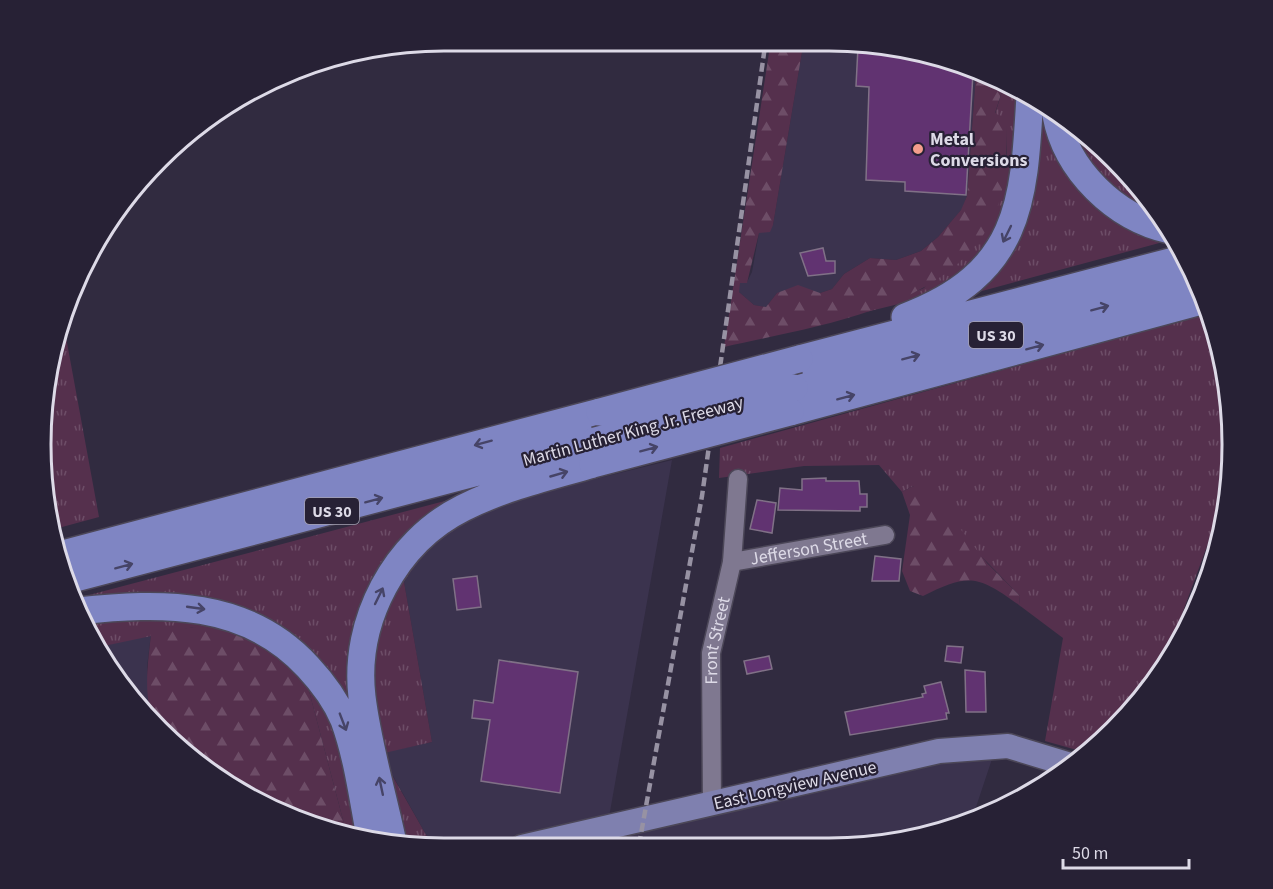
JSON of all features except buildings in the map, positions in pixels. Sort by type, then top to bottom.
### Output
[{"type":"highway","points":[[799,352],[928,308],[958,291],[987,265],[1010,231],[1025,178],[1029,107]]},
{"type":"highway","points":[[1061,127],[1072,157],[1096,189],[1128,213],[1154,224]]},
{"type":"highway","name":"Martin Luther King Jr. Freeway","points":[[66,553],[540,428],[601,405],[799,352],[1176,260]]},
{"type":"highway","name":"Martin Luther King Jr. Freeway","points":[[75,578],[594,453],[792,400],[1188,285]]},
{"type":"highway","points":[[792,400],[1195,302]]},
{"type":"highway","points":[[391,835],[365,714],[361,674],[367,629],[382,589],[407,552],[446,518],[594,453]]},
{"type":"highway","points":[[63,540],[306,475],[368,473]]},
{"type":"highway","points":[[88,610],[138,606],[201,608],[257,627],[280,641],[318,677],[343,719],[368,830]]},
{"type":"main road","name":"East Longview Avenue","points":[[562,838],[966,747],[1008,746],[1061,762]]},
{"type":"street","name":"Front Street","points":[[712,804],[711,653],[732,562],[738,479]]},
{"type":"street","name":"Jefferson Street","points":[[732,562],[885,535]]},
{"type":"shaded area","points":[[802,51],[880,54],[930,64],[976,80],[967,196],[962,209],[938,237],[921,251],[896,260],[870,258],[844,274],[832,289],[820,293],[777,293],[766,307],[754,305],[739,292],[739,287],[740,283],[747,282],[752,272],[759,233],[773,225]]},
{"type":"shaded area","points":[[672,460],[605,838],[428,837],[380,753],[432,742],[404,582],[416,562],[447,533],[510,500]]},
{"type":"shaded area","points":[[151,634],[147,667],[150,705],[132,684],[106,645]]},
{"type":"shaded area","points":[[959,758],[992,759],[975,809],[930,825],[880,835],[854,837],[614,838]]},
{"type":"green space","points":[[769,51],[802,51],[773,225],[770,232],[759,233],[747,283],[740,283],[739,292],[754,305],[766,307],[777,293],[798,285],[820,293],[832,289],[844,274],[870,258],[896,260],[921,251],[938,237],[961,210],[967,196],[976,80],[1002,92],[995,113],[1007,120],[1004,178],[1000,200],[977,244],[949,271],[916,292],[879,308],[839,321],[724,347]]},
{"type":"green space","points":[[1002,92],[1047,117],[1068,132],[1107,166],[1124,185],[1141,205],[1165,241],[971,294],[923,298],[866,312],[924,288],[1002,186],[1007,153],[1007,121],[995,114]]},
{"type":"green space","points":[[1200,315],[1209,343],[1219,393],[1222,444],[1219,496],[1211,534],[1179,623],[1141,684],[1107,723],[1076,750],[1045,741],[1063,638],[1019,605],[1020,596],[913,486],[902,492],[879,465],[804,466],[719,478],[720,448]]},
{"type":"green space","points":[[66,337],[99,517],[60,527],[54,496],[52,419],[54,393]]},
{"type":"green space","points":[[913,486],[937,499],[987,563],[1020,596],[1019,605],[993,588],[972,581],[951,583],[923,596],[910,591],[902,571],[910,515],[902,492]]},
{"type":"green space","points":[[456,498],[510,500],[464,524],[438,542],[426,553],[404,582],[432,742],[380,754],[427,837],[393,835],[344,825],[308,687],[194,627],[107,645],[82,597]]},
{"type":"green space","points":[[194,627],[244,636],[283,659],[308,687],[344,825],[294,808],[248,785],[205,757],[166,723],[149,704],[147,671],[151,634]]},
{"type":"railway","points":[[640,838],[702,496],[764,51]]},
{"type":"place","name":"Metal Conversions","points":[[918,149]]}]
